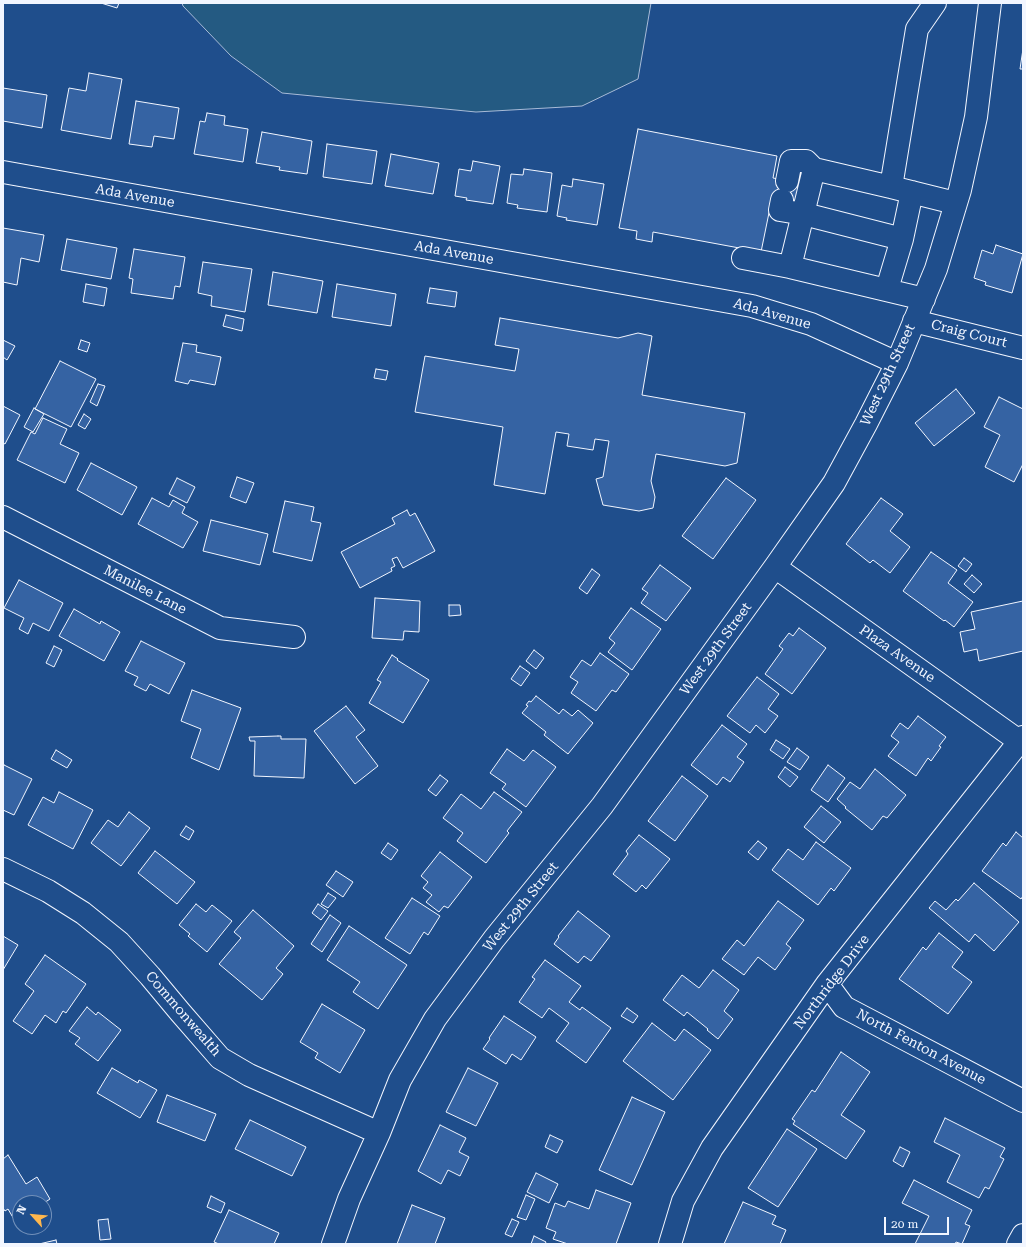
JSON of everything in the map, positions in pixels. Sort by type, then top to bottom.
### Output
[{"type":"street","points":[[887,289],[902,239],[901,189],[917,29],[935,3]]},
{"type":"street","name":"West 29th Street","points":[[333,1244],[349,1198],[379,1134],[400,1080],[435,1019],[494,939],[602,806],[834,483],[897,362],[936,269],[960,190],[976,117],[990,3]]},
{"type":"street","points":[[902,239],[804,214],[780,210],[791,161],[806,161],[814,169],[955,203]]},
{"type":"street","points":[[790,267],[814,169]]},
{"type":"street","name":"Ada Avenue","points":[[3,172],[752,306],[811,324],[897,362]]},
{"type":"street","points":[[743,258],[790,267],[924,298]]},
{"type":"street","name":"Craig Court","points":[[914,321],[1023,348]]},
{"type":"street","name":"Manilee Lane","points":[[3,517],[220,628],[294,637]]},
{"type":"street","name":"Plaza Avenue","points":[[775,567],[1021,739]]},
{"type":"street","name":"Northridge Drive","points":[[670,1244],[683,1201],[712,1148],[827,984],[1021,739]]},
{"type":"street","name":"Commonwealth","points":[[3,869],[54,895],[83,913],[119,942],[220,1058],[249,1075],[379,1134]]},
{"type":"street","name":"North Fenton Avenue","points":[[827,984],[844,1007],[1023,1102]]},
{"type":"street","points":[[1018,1244],[1023,1235]]},
{"type":"shaded area","points":[[182,3],[651,3],[638,79],[582,106],[476,112],[282,93],[231,56],[183,6]]},
{"type":"building","points":[[101,3],[119,3],[117,8]]},
{"type":"building","points":[[1023,49],[1023,69],[1020,69]]},
{"type":"building","points":[[89,73],[122,79],[111,139],[61,130],[69,88],[86,91]]},
{"type":"building","points":[[3,88],[47,95],[42,128],[3,121]]},
{"type":"building","points":[[136,101],[179,108],[174,139],[154,136],[152,147],[129,144]]},
{"type":"building","points":[[207,113],[225,116],[224,125],[248,129],[243,162],[194,154],[200,121],[205,122]]},
{"type":"building","points":[[638,129],[777,156],[773,178],[801,183],[797,203],[772,198],[761,252],[653,232],[652,242],[636,239],[637,231],[619,228]]},
{"type":"building","points":[[262,132],[312,141],[307,174],[279,170],[280,167],[256,163]]},
{"type":"building","points":[[327,144],[377,151],[372,184],[323,177]]},
{"type":"building","points":[[391,154],[439,163],[433,194],[385,186]]},
{"type":"building","points":[[473,161],[500,166],[493,204],[466,200],[467,198],[455,196],[459,169],[471,171]]},
{"type":"building","points":[[524,169],[552,173],[547,212],[517,208],[518,205],[507,203],[511,174],[523,175]]},
{"type":"building","points":[[573,179],[604,184],[597,225],[566,220],[567,218],[557,216],[562,185],[572,187]]},
{"type":"building","points":[[3,228],[44,235],[39,262],[21,258],[17,285],[3,282]]},
{"type":"building","points":[[67,239],[117,248],[111,279],[61,270]]},
{"type":"building","points":[[996,245],[1023,254],[1012,293],[985,285],[986,282],[974,278],[982,250],[993,254]]},
{"type":"building","points":[[134,249],[185,257],[180,287],[175,286],[173,299],[131,293],[133,279],[129,278]]},
{"type":"building","points":[[203,262],[252,269],[245,312],[211,306],[212,296],[198,293]]},
{"type":"building","points":[[273,272],[323,281],[317,313],[268,305]]},
{"type":"building","points":[[86,284],[107,288],[104,306],[83,302]]},
{"type":"building","points":[[337,284],[396,294],[391,326],[332,317]]},
{"type":"building","points":[[430,288],[457,292],[455,307],[427,303]]},
{"type":"building","points":[[226,315],[244,319],[242,331],[223,326]]},
{"type":"building","points":[[500,318],[618,338],[638,333],[652,336],[642,395],[745,413],[737,463],[725,466],[656,454],[651,481],[655,497],[653,508],[639,511],[603,505],[596,479],[603,477],[609,441],[595,439],[593,450],[567,446],[569,434],[556,432],[545,494],[494,485],[503,427],[415,412],[425,356],[515,371],[519,349],[495,345]]},
{"type":"building","points":[[3,340],[15,346],[7,360],[3,357]]},
{"type":"building","points":[[81,340],[90,343],[87,352],[78,349]]},
{"type":"building","points":[[183,343],[197,345],[196,352],[221,357],[215,385],[190,380],[188,384],[175,381]]},
{"type":"building","points":[[60,361],[96,379],[71,427],[35,409]]},
{"type":"building","points":[[376,369],[388,371],[386,380],[374,378]]},
{"type":"building","points":[[98,384],[105,386],[97,406],[90,402]]},
{"type":"building","points":[[956,389],[975,413],[934,446],[915,423]]},
{"type":"building","points":[[999,397],[1023,409],[1023,464],[1014,482],[985,467],[1000,435],[984,427]]},
{"type":"building","points":[[3,406],[20,415],[5,444],[3,443]]},
{"type":"building","points":[[34,408],[44,414],[33,432],[24,427]]},
{"type":"building","points":[[84,414],[91,419],[85,429],[78,425]]},
{"type":"building","points":[[43,418],[67,429],[60,444],[79,453],[65,483],[17,460],[31,432],[35,434]]},
{"type":"building","points":[[91,463],[137,487],[122,515],[77,490]]},
{"type":"building","points":[[237,477],[254,483],[246,503],[230,497]]},
{"type":"building","points":[[177,478],[195,487],[187,503],[169,494]]},
{"type":"building","points":[[726,478],[756,500],[713,559],[682,536]]},
{"type":"building","points":[[152,498],[169,507],[173,500],[185,507],[182,513],[198,522],[183,548],[138,524]]},
{"type":"building","points":[[881,498],[903,514],[890,531],[910,547],[890,573],[873,560],[870,563],[846,544]]},
{"type":"building","points":[[285,501],[314,507],[311,521],[321,523],[312,561],[273,552]]},
{"type":"building","points":[[407,510],[410,516],[415,513],[435,551],[403,568],[397,557],[392,559],[395,566],[391,568],[392,571],[360,588],[341,552],[395,524],[392,518]]},
{"type":"building","points":[[211,520],[268,534],[260,565],[203,551]]},
{"type":"building","points":[[931,552],[957,570],[948,583],[973,602],[954,627],[903,591]]},
{"type":"building","points":[[964,558],[972,564],[966,572],[958,566]]},
{"type":"building","points":[[660,565],[691,588],[666,621],[641,603],[648,593],[642,589]]},
{"type":"building","points":[[592,569],[600,575],[587,594],[579,588]]},
{"type":"building","points":[[972,575],[982,584],[974,593],[964,584]]},
{"type":"building","points":[[19,580],[63,603],[49,631],[33,623],[28,634],[19,629],[24,618],[4,608]]},
{"type":"building","points":[[375,598],[420,601],[419,632],[404,631],[403,640],[372,638]]},
{"type":"building","points":[[1023,601],[1023,651],[979,661],[977,649],[964,652],[960,632],[975,629],[971,612]]},
{"type":"building","points":[[449,605],[460,605],[461,615],[449,616]]},
{"type":"building","points":[[631,608],[661,629],[632,670],[608,652],[615,643],[609,638]]},
{"type":"building","points":[[74,609],[100,624],[101,621],[120,632],[104,661],[59,636]]},
{"type":"building","points":[[799,628],[826,648],[792,694],[765,674],[783,649],[779,646],[789,633],[793,636]]},
{"type":"building","points":[[141,641],[185,663],[169,694],[150,684],[146,691],[134,685],[138,677],[125,671]]},
{"type":"building","points":[[54,646],[62,650],[54,667],[46,663]]},
{"type":"building","points":[[534,650],[544,658],[536,669],[526,661]]},
{"type":"building","points":[[600,653],[629,674],[616,692],[612,690],[596,711],[571,693],[578,682],[570,677],[582,660],[591,666]]},
{"type":"building","points":[[392,655],[398,659],[397,660],[429,680],[403,723],[369,703],[381,682],[377,680]]},
{"type":"building","points":[[520,666],[530,673],[521,686],[511,679]]},
{"type":"building","points":[[757,677],[779,694],[768,709],[778,716],[765,733],[756,725],[750,733],[727,716]]},
{"type":"building","points":[[192,690],[241,708],[219,770],[191,758],[201,729],[181,721]]},
{"type":"building","points":[[536,696],[559,714],[563,709],[572,716],[578,710],[593,723],[568,754],[544,735],[546,732],[522,713],[528,706],[526,705],[529,701],[531,702]]},
{"type":"building","points":[[346,706],[365,730],[356,737],[378,766],[355,784],[314,731]]},
{"type":"building","points":[[918,716],[946,737],[931,761],[928,758],[916,776],[888,756],[899,742],[891,736],[900,723],[908,729]]},
{"type":"building","points":[[722,725],[747,744],[737,757],[744,762],[730,782],[723,777],[717,785],[691,765]]},
{"type":"building","points":[[281,736],[281,739],[306,739],[304,778],[254,776],[255,741],[250,741],[249,737]]},
{"type":"building","points":[[776,740],[790,749],[783,759],[770,750]]},
{"type":"building","points":[[797,748],[809,757],[800,770],[787,762]]},
{"type":"building","points":[[507,749],[524,761],[533,750],[556,767],[526,807],[502,789],[506,784],[490,773]]},
{"type":"building","points":[[56,750],[72,760],[67,768],[51,759]]},
{"type":"building","points":[[4,765],[32,779],[14,815],[3,810]]},
{"type":"building","points":[[828,765],[845,778],[828,802],[811,790]]},
{"type":"building","points":[[785,767],[798,777],[790,787],[778,777]]},
{"type":"building","points":[[875,769],[906,795],[887,818],[883,816],[872,830],[845,808],[846,807],[837,799],[850,782],[860,789]]},
{"type":"building","points":[[440,775],[448,781],[436,796],[428,790]]},
{"type":"building","points":[[682,776],[708,796],[675,841],[648,821]]},
{"type":"building","points":[[59,792],[93,810],[73,849],[28,825],[43,797],[54,803]]},
{"type":"building","points":[[494,792],[522,812],[507,831],[509,833],[486,863],[457,841],[463,833],[443,818],[461,794],[481,809]]},
{"type":"building","points":[[821,806],[841,822],[824,843],[804,827]]},
{"type":"building","points":[[129,812],[150,828],[121,866],[91,843],[108,820],[118,827]]},
{"type":"building","points":[[186,826],[194,831],[189,840],[180,835]]},
{"type":"building","points":[[1016,832],[1023,838],[1023,896],[1021,899],[982,871],[1003,843],[1006,846]]},
{"type":"building","points":[[639,835],[670,859],[646,889],[642,885],[636,892],[613,874],[628,854],[626,851]]},
{"type":"building","points":[[758,841],[767,848],[758,860],[748,852]]},
{"type":"building","points":[[816,842],[851,868],[834,891],[831,888],[818,905],[772,870],[788,849],[803,860]]},
{"type":"building","points":[[388,843],[398,850],[391,860],[381,853]]},
{"type":"building","points":[[155,851],[195,882],[177,904],[138,873]]},
{"type":"building","points":[[440,852],[472,877],[448,908],[444,906],[439,912],[426,902],[432,895],[423,888],[428,882],[421,876]]},
{"type":"building","points":[[336,871],[353,882],[343,897],[326,885]]},
{"type":"building","points":[[974,883],[1019,922],[994,951],[975,934],[969,942],[929,908],[935,901],[946,910],[956,899],[958,901]]},
{"type":"building","points":[[328,893],[336,898],[328,908],[321,904]]},
{"type":"building","points":[[412,898],[440,916],[428,935],[424,932],[410,954],[385,938]]},
{"type":"building","points":[[778,901],[804,920],[786,944],[791,948],[775,970],[758,957],[744,975],[722,959],[737,940],[744,946]]},
{"type":"building","points":[[196,904],[206,912],[212,905],[232,921],[207,952],[188,936],[190,934],[179,925]]},
{"type":"building","points":[[318,904],[328,911],[321,920],[312,913]]},
{"type":"building","points":[[253,910],[294,946],[276,968],[283,974],[262,1000],[219,964],[241,938],[234,932]]},
{"type":"building","points":[[578,911],[610,936],[591,961],[584,956],[578,963],[554,944],[559,937],[558,936]]},
{"type":"building","points":[[330,915],[341,923],[322,952],[311,944]]},
{"type":"building","points":[[349,926],[407,965],[378,1009],[353,992],[360,982],[327,960]]},
{"type":"building","points":[[939,933],[963,952],[952,967],[972,982],[948,1014],[899,979],[923,947],[926,950]]},
{"type":"building","points":[[3,936],[18,945],[3,970]]},
{"type":"building","points":[[45,955],[86,984],[66,1013],[63,1011],[56,1023],[45,1015],[32,1034],[13,1021],[34,991],[25,984]]},
{"type":"building","points":[[545,960],[581,986],[569,1002],[580,1010],[582,1007],[611,1028],[586,1063],[556,1041],[569,1023],[549,1008],[542,1018],[519,1002],[535,979],[532,977]]},
{"type":"building","points":[[713,970],[739,990],[724,1011],[733,1019],[718,1039],[687,1012],[684,1016],[663,1000],[682,975],[699,988]]},
{"type":"building","points":[[322,1004],[365,1030],[340,1073],[315,1058],[318,1053],[300,1042]]},
{"type":"building","points":[[87,1007],[96,1015],[98,1012],[121,1030],[98,1061],[75,1044],[80,1038],[69,1031]]},
{"type":"building","points":[[627,1008],[638,1016],[633,1023],[621,1016]]},
{"type":"building","points":[[504,1016],[536,1037],[521,1060],[512,1054],[506,1064],[483,1049]]},
{"type":"building","points":[[652,1023],[675,1041],[684,1029],[711,1050],[673,1100],[623,1061]]},
{"type":"building","points":[[841,1052],[870,1072],[841,1115],[865,1131],[846,1159],[793,1124],[795,1121],[792,1119],[812,1090],[815,1092]]},
{"type":"building","points":[[112,1068],[138,1083],[139,1080],[157,1090],[140,1118],[97,1093]]},
{"type":"building","points":[[468,1068],[498,1083],[476,1126],[446,1112]]},
{"type":"building","points":[[167,1095],[216,1114],[205,1141],[157,1122]]},
{"type":"building","points":[[632,1097],[665,1112],[632,1185],[599,1170]]},
{"type":"building","points":[[945,1118],[1005,1148],[1000,1157],[1004,1159],[989,1189],[985,1187],[979,1198],[947,1182],[960,1155],[934,1142]]},
{"type":"building","points":[[250,1120],[306,1147],[292,1176],[235,1149]]},
{"type":"building","points":[[440,1125],[466,1138],[459,1152],[469,1157],[460,1176],[448,1170],[441,1184],[418,1171]]},
{"type":"building","points":[[787,1129],[817,1149],[778,1207],[748,1188]]},
{"type":"building","points":[[550,1135],[563,1141],[557,1153],[545,1147]]},
{"type":"building","points":[[900,1147],[910,1152],[903,1167],[893,1161]]},
{"type":"building","points":[[8,1155],[26,1184],[37,1177],[48,1195],[12,1195],[12,1216],[8,1209],[5,1211],[3,1208],[3,1159]]},
{"type":"building","points":[[536,1173],[558,1184],[549,1203],[527,1192]]},
{"type":"building","points":[[914,1180],[972,1210],[965,1224],[970,1226],[962,1244],[956,1242],[955,1244],[915,1244],[929,1216],[902,1203]]},
{"type":"building","points":[[596,1190],[631,1203],[616,1244],[568,1244],[553,1239],[556,1232],[546,1228],[555,1203],[565,1207],[568,1201],[589,1209]]},
{"type":"building","points":[[526,1195],[535,1199],[526,1220],[517,1217]]},
{"type":"building","points":[[211,1196],[225,1203],[221,1213],[207,1207]]},
{"type":"building","points":[[743,1202],[776,1216],[772,1224],[786,1230],[780,1244],[724,1244]]},
{"type":"building","points":[[412,1205],[445,1218],[435,1244],[397,1244]]},
{"type":"building","points":[[229,1210],[279,1233],[274,1244],[219,1244],[214,1242]]},
{"type":"building","points":[[108,1219],[111,1239],[100,1240],[98,1220]]},
{"type":"building","points":[[512,1219],[519,1222],[512,1237],[505,1234]]},
{"type":"building","points":[[534,1236],[546,1242],[545,1244],[531,1244]]},
{"type":"building","points":[[56,1240],[57,1244],[39,1244]]}]
